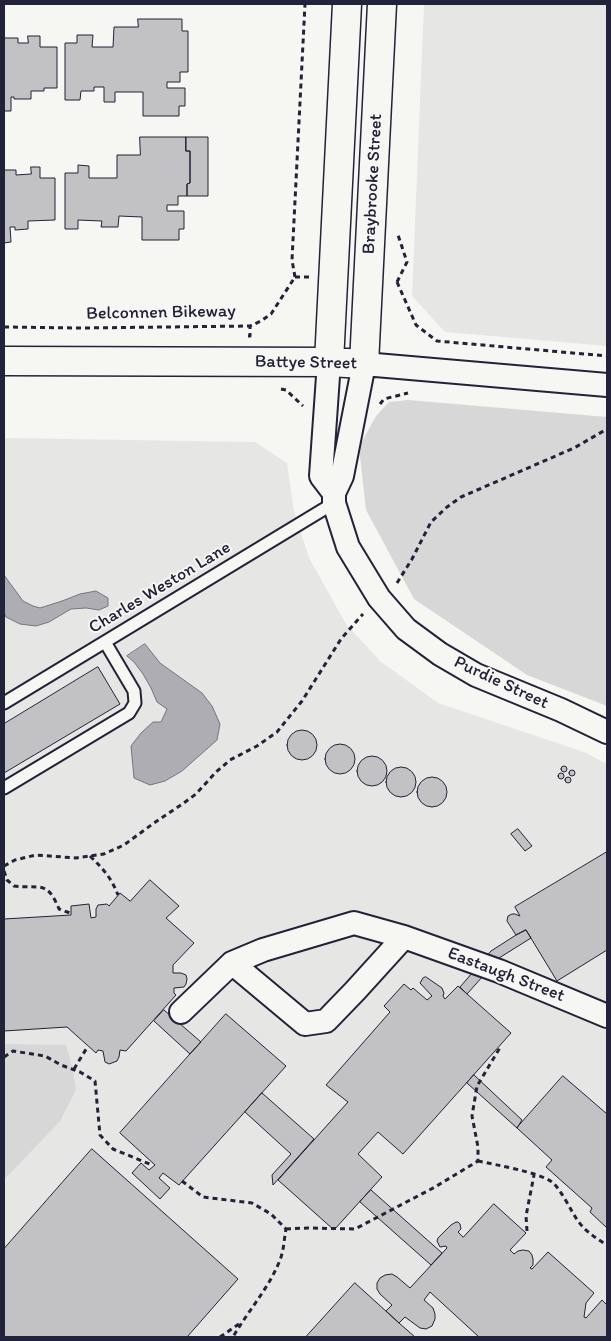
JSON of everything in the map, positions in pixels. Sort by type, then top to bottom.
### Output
[{"type":"street","name":"Braybrooke Street","points":[[329,362],[348,4]]},
{"type":"street","name":"Braybrooke Street","points":[[364,364],[382,4]]},
{"type":"street","name":"Battye Street","points":[[4,361],[329,362],[607,385]]},
{"type":"street","name":"Purdie Street","points":[[329,362],[321,476],[334,498],[348,547],[379,598],[406,628],[440,654],[476,676],[561,710],[607,732]]},
{"type":"street","points":[[334,498],[342,476],[364,364]]},
{"type":"street","name":"Eastaugh Street","points":[[181,1012],[232,963],[262,950],[354,923],[404,937],[499,970],[607,1016]]},
{"type":"street","points":[[232,963],[305,1024],[326,1021],[356,991],[404,937]]},
{"type":"lane","name":"Charles Weston Lane","points":[[4,703],[334,498]]},
{"type":"lane","points":[[4,788],[129,713],[135,703],[134,691],[105,642]]},
{"type":"path","name":"Belconnen Bikeway","points":[[4,327],[250,326],[261,322],[271,314],[295,277],[292,260],[305,4]]},
{"type":"path","points":[[397,282],[416,325],[437,341],[607,356]]},
{"type":"path","points":[[4,866],[15,860],[36,856],[76,858],[104,854],[124,845],[196,794],[230,760],[257,746],[277,732],[302,701],[341,639],[379,598],[394,587],[412,559],[430,522],[461,498],[574,448],[607,429]]},
{"type":"path","points":[[90,856],[112,881],[118,895]]},
{"type":"path","points":[[4,871],[7,880],[14,886],[44,887],[51,892],[58,909],[70,913]]},
{"type":"path","points":[[74,1069],[88,1046]]},
{"type":"path","points":[[478,1162],[478,1147],[472,1116],[477,1086],[501,1046]]},
{"type":"path","points":[[4,1057],[13,1051],[46,1056],[95,1081],[100,1135],[113,1149],[152,1165]]},
{"type":"path","points":[[182,1181],[203,1197],[252,1204],[271,1214],[286,1229],[355,1229],[478,1162],[516,1170],[554,1183],[578,1222],[589,1234],[607,1246]]},
{"type":"path","points":[[527,1231],[526,1216],[534,1175]]},
{"type":"path","points":[[233,1337],[271,1279],[281,1258],[286,1229]]},
{"type":"path","points":[[220,1337],[242,1322]]},
{"type":"shaded area","points":[[424,4],[607,4],[607,346],[445,332],[412,296]]},
{"type":"shaded area","points":[[408,400],[607,417],[607,706],[527,675],[414,599],[366,510],[359,447],[376,416],[389,402]]},
{"type":"shaded area","points":[[4,438],[255,442],[287,463],[294,511],[309,558],[346,624],[380,661],[438,703],[584,752],[607,764],[607,1337],[4,1337]]},
{"type":"shaded area","points":[[4,575],[23,601],[33,606],[40,608],[80,594],[96,591],[108,598],[108,606],[99,610],[86,608],[71,609],[49,622],[36,626],[20,624],[6,617],[4,612]]},
{"type":"shaded area","points":[[145,644],[160,663],[202,693],[212,706],[220,724],[217,740],[182,771],[165,781],[150,785],[134,778],[131,746],[153,722],[161,722],[167,709],[157,702],[143,674],[127,656]]},
{"type":"shaded area","points":[[4,1044],[66,1045],[76,1090],[60,1121],[4,1180]]},
{"type":"building","points":[[138,19],[182,19],[182,31],[188,31],[188,72],[180,72],[180,82],[167,82],[167,88],[185,88],[185,106],[179,106],[179,116],[143,116],[143,92],[115,92],[115,102],[104,102],[104,87],[94,87],[94,91],[81,91],[80,100],[65,100],[65,43],[77,43],[77,35],[93,35],[92,47],[113,47],[114,27],[138,27]]},
{"type":"building","points":[[28,36],[40,36],[40,47],[57,47],[57,88],[31,91],[31,99],[14,99],[14,97],[11,97],[11,111],[4,111],[4,38],[18,38],[18,43],[28,43]]},
{"type":"building","points":[[140,137],[186,137],[186,151],[190,151],[190,183],[187,184],[187,196],[178,196],[178,205],[167,205],[167,211],[184,211],[184,229],[179,229],[179,240],[142,240],[142,217],[119,216],[118,227],[101,227],[102,221],[78,220],[78,229],[65,229],[65,173],[78,173],[78,165],[89,166],[89,178],[117,178],[117,155],[140,155]]},
{"type":"building","points":[[186,137],[208,137],[208,196],[187,196],[187,184],[190,183],[190,151],[186,151]]},
{"type":"building","points":[[31,167],[40,167],[40,178],[55,178],[55,220],[28,221],[28,229],[15,230],[15,227],[10,227],[11,242],[4,243],[4,170],[16,170],[16,175],[31,174]]},
{"type":"building","points":[[98,667],[120,704],[4,773],[4,724]]},
{"type":"building","points":[[302,730],[308,731],[316,739],[316,751],[308,759],[302,760],[296,759],[288,751],[287,745],[288,739],[296,731]]},
{"type":"building","points":[[340,744],[346,745],[354,753],[354,765],[346,773],[340,774],[334,773],[326,765],[325,759],[326,753],[334,745]]},
{"type":"building","points":[[372,756],[378,757],[386,765],[386,777],[378,785],[372,786],[366,785],[358,777],[357,771],[358,765],[366,757]]},
{"type":"building","points":[[564,766],[567,769],[564,772],[561,769]]},
{"type":"building","points":[[401,767],[407,768],[415,776],[415,788],[407,796],[401,797],[395,796],[387,788],[386,782],[387,776],[395,768]]},
{"type":"building","points":[[572,770],[575,773],[572,776],[569,773]]},
{"type":"building","points":[[561,773],[564,776],[561,779],[558,776]]},
{"type":"building","points":[[432,777],[438,778],[446,786],[446,798],[438,806],[432,807],[426,806],[418,798],[417,792],[418,786],[426,778]]},
{"type":"building","points":[[568,777],[571,780],[568,783],[565,780]]},
{"type":"building","points":[[518,829],[532,846],[525,851],[511,834]]},
{"type":"building","points":[[607,852],[607,950],[557,981],[526,930],[516,935],[507,921],[508,916],[515,914],[520,916],[515,907]]},
{"type":"building","points":[[150,880],[179,906],[166,918],[194,943],[173,965],[173,973],[186,975],[186,984],[184,987],[174,988],[176,995],[126,1051],[120,1050],[117,1061],[109,1064],[105,1062],[103,1051],[98,1050],[96,1053],[67,1027],[4,1031],[4,919],[71,915],[71,906],[89,904],[91,918],[96,917],[98,905],[107,904],[109,906],[120,893],[130,901]]},
{"type":"building","points":[[526,930],[531,938],[499,958],[467,994],[460,987],[491,951]]},
{"type":"building","points":[[426,977],[442,988],[445,999],[458,986],[511,1033],[403,1154],[378,1132],[358,1154],[382,1177],[334,1230],[278,1180],[348,1102],[326,1085],[390,1012],[384,1006],[404,984],[411,990],[413,988],[427,1000],[432,996],[420,983]]},
{"type":"building","points":[[164,1010],[201,1042],[190,1054],[154,1021]]},
{"type":"building","points":[[226,1014],[286,1066],[179,1185],[163,1173],[159,1178],[170,1188],[160,1199],[132,1173],[141,1163],[149,1170],[155,1165],[120,1133]]},
{"type":"building","points":[[474,1075],[522,1120],[517,1128],[467,1083]]},
{"type":"building","points":[[563,1076],[607,1114],[607,1228],[590,1212],[592,1208],[546,1167],[552,1160],[517,1128]]},
{"type":"building","points":[[262,1093],[314,1139],[273,1185],[272,1175],[291,1154],[245,1112]]},
{"type":"building","points":[[92,1149],[238,1279],[187,1337],[4,1337],[4,1249]]},
{"type":"building","points":[[371,1190],[442,1253],[431,1265],[360,1202]]},
{"type":"building","points":[[494,1204],[526,1233],[510,1250],[514,1254],[523,1250],[529,1251],[533,1259],[533,1265],[530,1268],[532,1269],[548,1252],[594,1293],[586,1303],[584,1317],[586,1318],[602,1300],[607,1305],[607,1337],[479,1337],[430,1292],[424,1300],[433,1308],[435,1319],[432,1326],[426,1329],[420,1328],[405,1317],[399,1323],[386,1311],[392,1305],[377,1289],[377,1283],[380,1278],[392,1274],[410,1288],[447,1248],[446,1246],[440,1247],[437,1241],[451,1225],[456,1222],[460,1224],[461,1229],[458,1232],[463,1237]]},
{"type":"building","points":[[355,1283],[399,1323],[415,1337],[306,1337]]}]
